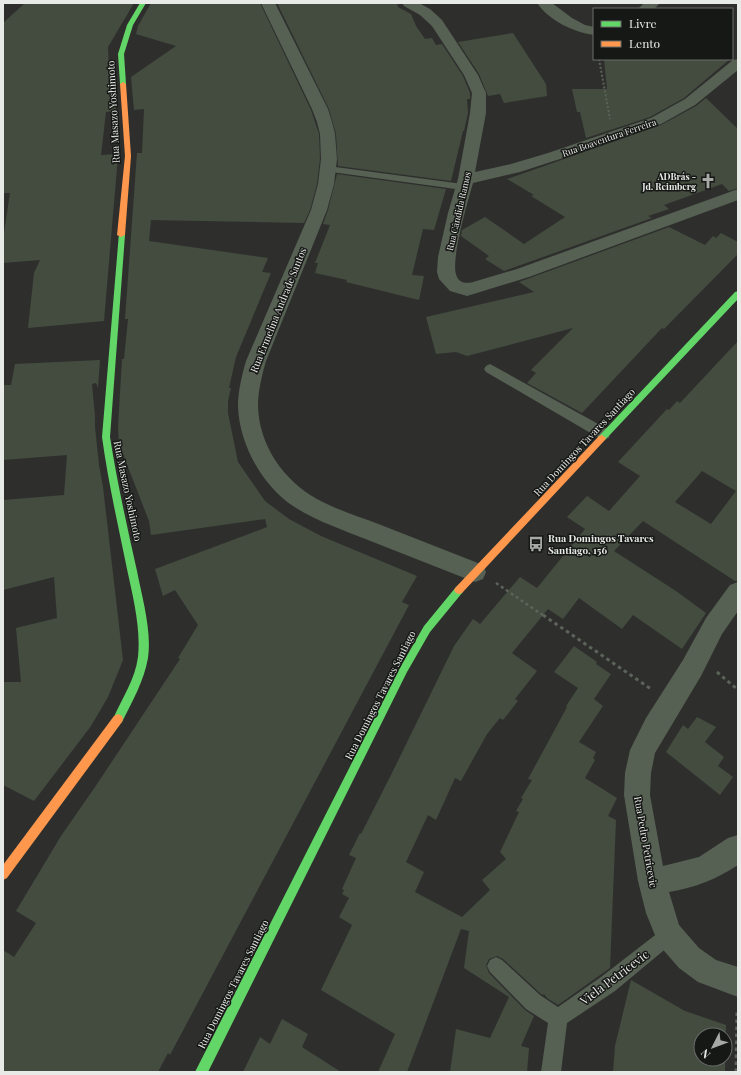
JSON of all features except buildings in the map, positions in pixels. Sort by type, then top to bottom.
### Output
[{"type":"street","name":"Rua Masazo Yoshimoto","points":[[3,874],[109,732],[126,705],[134,687],[143,656],[142,626],[134,574],[110,466],[106,433],[128,156],[121,54],[130,25],[143,3]]},
{"type":"street","name":"Rua Ermelina Andrade Santos","points":[[268,3],[325,120],[330,145],[324,196],[259,354],[251,380],[248,406],[254,437],[271,471],[286,489],[300,500],[325,513],[475,572]]},
{"type":"street","name":"Rua Cândida Ramos","points":[[409,3],[425,12],[437,23],[471,75],[479,93],[478,113],[464,183],[450,240],[446,272],[448,279],[452,284],[467,290],[523,273],[738,194]]},
{"type":"street","points":[[544,3],[562,19],[584,29],[593,31]]},
{"type":"street","name":"Rua Boaventura Ferreira","points":[[464,183],[656,121],[679,109],[703,93],[738,63]]},
{"type":"street","name":"Rua Domingos Tavares Santiago","points":[[201,1072],[404,669],[437,616],[475,572],[548,497],[604,434],[738,294]]},
{"type":"street","name":"Rua Pedro Petricevic","points":[[737,982],[708,972],[689,958],[669,935],[660,913],[652,881],[637,795],[638,773],[643,750],[655,727],[692,668],[714,626],[738,592]]},
{"type":"street","points":[[652,881],[685,877],[705,870],[738,848]]},
{"type":"lane","points":[[328,169],[464,183]]},
{"type":"lane","points":[[490,369],[604,434]]},
{"type":"lane","name":"Viela Petricevic","points":[[558,1018],[608,984],[669,935]]},
{"type":"lane","points":[[496,966],[533,1002],[558,1018],[551,1072]]},
{"type":"path","points":[[600,60],[613,135]]},
{"type":"path","points":[[475,572],[503,587],[671,702]]},
{"type":"path","points":[[736,1072],[737,982]]},
{"type":"traffic: fast","points":[[123,84],[121,54],[130,25],[143,3]]},
{"type":"traffic: fast","points":[[118,719],[133,690],[143,657],[143,636],[139,604],[110,465],[106,437],[121,235]]},
{"type":"traffic: fast","points":[[602,438],[738,294]]},
{"type":"traffic: fast","points":[[201,1072],[404,669],[427,629],[459,590]]},
{"type":"traffic: slow","points":[[121,235],[128,156],[123,84]]},
{"type":"traffic: slow","points":[[459,590],[602,438]]},
{"type":"traffic: slow","points":[[3,874],[118,719]]},
{"type":"place","name":"ADBrás - Jd. Reimberg","points":[[708,181]]},
{"type":"place","name":"Rua Domingos Tavares Santiago, 156","points":[[536,544]]}]
